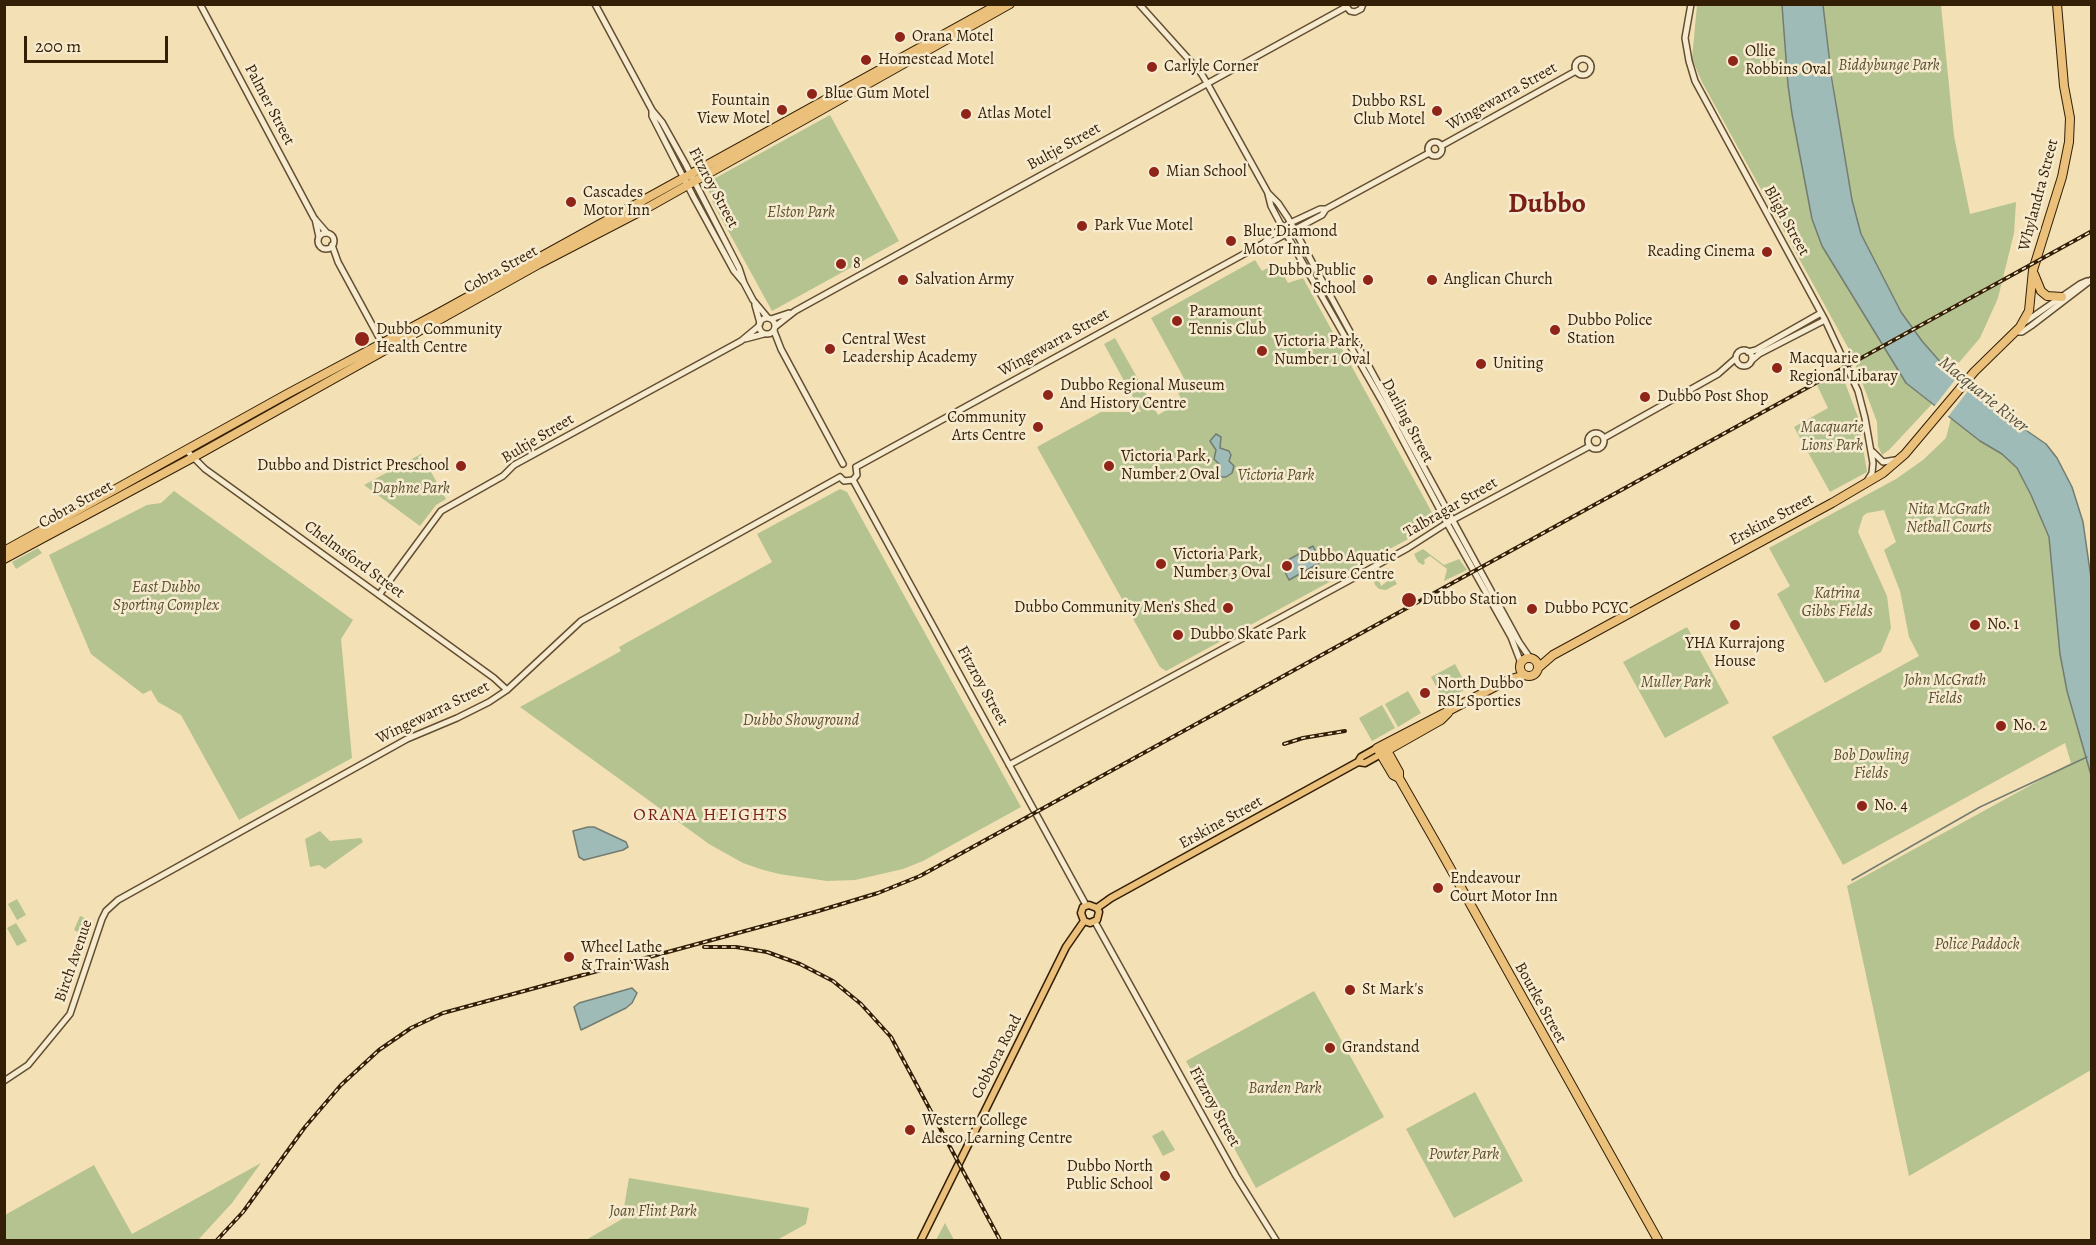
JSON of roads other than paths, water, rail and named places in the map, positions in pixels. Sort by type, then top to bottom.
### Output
[{"type":"highway","name":"Cobra Street","points":[[398,339],[429,326],[999,4]]},
{"type":"highway","name":"Cobra Street","points":[[4,559],[398,339],[435,315],[689,180],[1010,4]]},
{"type":"highway","name":"Whylandra Street","points":[[1974,372],[2023,323],[2031,303],[2033,270],[2062,177],[2069,142],[2070,118],[2064,86],[2056,4]]},
{"type":"highway","points":[[2033,270],[2041,291],[2047,296],[2062,297]]},
{"type":"highway","points":[[429,326],[430,320],[435,315]]},
{"type":"highway","points":[[382,343],[389,345],[398,339]]},
{"type":"highway","name":"Cobra Street","points":[[4,551],[190,454],[382,343]]},
{"type":"highway","name":"Erskine Street","points":[[1538,668],[1553,655],[1883,473],[1905,454],[1936,420],[1974,372]]},
{"type":"highway","name":"Erskine Street","points":[[1532,658],[1553,655]]},
{"type":"highway","points":[[1532,658],[1538,663],[1538,668],[1533,675],[1525,675],[1521,665],[1525,659],[1532,658]]},
{"type":"highway","name":"Erskine Street","points":[[1508,680],[1521,665]]},
{"type":"highway","name":"Erskine Street","points":[[1382,749],[1441,720],[1449,712],[1508,680],[1525,675]]},
{"type":"highway","name":"Bourke Street","points":[[1382,749],[1399,772],[1399,778],[1658,1240]]},
{"type":"main road","name":"Erskine Street","points":[[1097,908],[1111,898],[1358,762],[1361,757],[1382,749]]},
{"type":"main road","points":[[1086,905],[1097,908],[1099,915],[1095,921],[1090,923],[1084,921],[1081,913],[1086,905]]},
{"type":"main road","name":"Cobbora Road","points":[[921,1240],[1066,947],[1084,921]]},
{"type":"street","name":"Palmer Street","points":[[200,4],[315,218],[327,233]]},
{"type":"street","name":"Fitzroy Street","points":[[594,4],[652,110],[662,122],[734,271],[753,300],[760,324],[766,334]]},
{"type":"street","name":"Darling Street","points":[[1138,4],[1201,73],[1268,192],[1290,223],[1511,637],[1521,665]]},
{"type":"street","name":"Bultje Street","points":[[741,340],[766,334],[795,311],[1346,6],[1350,11],[1355,12],[1363,4]]},
{"type":"street","name":"Bligh Street","points":[[1691,4],[1686,27],[1686,49],[1695,81],[1825,320],[1858,392],[1873,463]]},
{"type":"street","name":"Wingewarra Street","points":[[1441,146],[1576,71]]},
{"type":"street","points":[[1432,143],[1438,143],[1441,146],[1442,150],[1438,156],[1432,156],[1429,153],[1428,146],[1432,143]]},
{"type":"street","name":"Wingewarra Street","points":[[1264,243],[1270,236],[1290,223],[1320,208],[1326,208],[1429,153]]},
{"type":"street","name":"Darling Street","points":[[1268,192],[1271,206],[1282,228],[1519,642],[1532,658]]},
{"type":"street","name":"Wingewarra Street","points":[[850,464],[1264,243],[1294,231],[1322,215],[1326,208]]},
{"type":"street","name":"Palmer Street","points":[[315,218],[319,237]]},
{"type":"street","points":[[338,262],[320,246],[319,237],[327,233],[333,238],[332,245],[338,262],[382,343]]},
{"type":"street","points":[[326,249],[332,245]]},
{"type":"street","points":[[2023,323],[2080,284],[2091,280]]},
{"type":"street","points":[[2016,332],[2022,332],[2031,326],[2091,280]]},
{"type":"street","name":"Fitzroy Street","points":[[753,300],[775,328]]},
{"type":"street","name":"Bultje Street","points":[[379,595],[441,511],[503,476],[515,465],[741,340],[760,324],[795,311]]},
{"type":"street","points":[[1604,438],[1727,369],[1737,362],[1739,351],[1756,350],[1821,313]]},
{"type":"street","points":[[1737,362],[1746,366],[1759,354],[1825,320]]},
{"type":"street","points":[[775,328],[781,349]]},
{"type":"street","points":[[766,334],[781,349],[857,475],[853,480],[847,481],[840,477],[839,471],[850,464]]},
{"type":"street","points":[[1749,352],[1752,360]]},
{"type":"street","points":[[1593,434],[1600,434],[1604,438],[1604,445],[1600,448],[1595,449],[1590,446],[1588,440],[1593,434]]},
{"type":"street","name":"Talbragar Street","points":[[1009,765],[1363,573],[1450,522],[1590,446]]},
{"type":"street","points":[[1872,451],[1883,462],[1892,461],[1905,454]]},
{"type":"street","name":"Chelmsford Street","points":[[190,454],[205,469],[501,683],[507,690]]},
{"type":"street","points":[[1873,463],[1878,474],[1883,473]]},
{"type":"street","points":[[1859,488],[1870,477],[1873,463]]},
{"type":"street","name":"Wingewarra Street","points":[[118,900],[407,740],[477,709],[507,690],[581,621],[840,477]]},
{"type":"street","name":"Fitzroy Street","points":[[853,480],[1086,905]]},
{"type":"street","name":"Birch Avenue","points":[[4,1082],[28,1065],[70,1014],[102,919],[106,911],[118,900]]},
{"type":"street","name":"Fitzroy Street","points":[[1095,921],[1236,1176],[1276,1240]]},
{"type":"water","name":"Macquarie River","points":[[1782,5],[1823,5],[1832,80],[1852,200],[1861,234],[1901,312],[1950,373],[1979,398],[2046,444],[2057,458],[2072,487],[2083,522],[2091,578],[2091,775],[2067,691],[2060,654],[2049,537],[2031,495],[2017,468],[2002,454],[1980,441],[1906,383],[1822,246],[1812,219],[1792,114]]},
{"type":"water","points":[[1216,434],[1221,437],[1220,448],[1229,451],[1231,455],[1229,461],[1234,466],[1232,473],[1226,477],[1219,477],[1214,471],[1219,464],[1214,459],[1216,450],[1210,441]]},
{"type":"water","points":[[1313,546],[1321,562],[1289,580],[1281,564]]},
{"type":"water","points":[[594,827],[626,842],[628,847],[584,860],[579,857],[573,831]]},
{"type":"water","points":[[632,988],[637,993],[632,1003],[626,1008],[581,1030],[574,1007],[579,1003]]},
{"type":"waterway","points":[[1852,880],[1980,807],[2087,757]]},
{"type":"railway","points":[[217,1240],[243,1212],[305,1127],[341,1085],[379,1050],[411,1028],[443,1013],[815,912],[878,893],[920,876],[2092,231]]},
{"type":"railway","points":[[1284,744],[1303,738],[1345,731]]},
{"type":"railway","points":[[704,947],[736,947],[767,952],[800,964],[833,981],[861,1004],[891,1037],[1000,1240]]},
{"type":"place","name":"Orana Motel","points":[[900,37]]},
{"type":"place","name":"Homestead Motel","points":[[866,60]]},
{"type":"place","name":"Ollie Robbins Oval","points":[[1733,61]]},
{"type":"place","name":"Carlyle Corner","points":[[1152,67]]},
{"type":"place","name":"Blue Gum Motel","points":[[812,94]]},
{"type":"place","name":"Fountain View Motel","points":[[782,110]]},
{"type":"place","name":"Dubbo RSL Club Motel","points":[[1437,111]]},
{"type":"place","name":"Atlas Motel","points":[[966,114]]},
{"type":"place","name":"Mian School","points":[[1154,172]]},
{"type":"place","name":"Cascades Motor Inn","points":[[571,202]]},
{"type":"place","name":"Park Vue Motel","points":[[1082,226]]},
{"type":"place","name":"Blue Diamond Motor Inn","points":[[1231,241]]},
{"type":"place","name":"Reading Cinema","points":[[1767,252]]},
{"type":"place","name":"8","points":[[841,264]]},
{"type":"place","name":"Salvation Army","points":[[903,280]]},
{"type":"place","name":"Dubbo Public School","points":[[1368,280]]},
{"type":"place","name":"Anglican Church","points":[[1432,280]]},
{"type":"place","name":"Paramount Tennis Club","points":[[1177,321]]},
{"type":"place","name":"Dubbo Police Station","points":[[1555,330]]},
{"type":"place","name":"Dubbo Community Health Centre","points":[[362,339]]},
{"type":"place","name":"Central West Leadership Academy","points":[[830,349]]},
{"type":"place","name":"Victoria Park, Number 1 Oval","points":[[1262,351]]},
{"type":"place","name":"Uniting","points":[[1481,364]]},
{"type":"place","name":"Macquarie Regional Libaray","points":[[1777,368]]},
{"type":"place","name":"Dubbo Regional Museum And History Centre","points":[[1048,395]]},
{"type":"place","name":"Dubbo Post Shop","points":[[1645,397]]},
{"type":"place","name":"Community Arts Centre","points":[[1038,427]]},
{"type":"place","name":"Dubbo and District Preschool","points":[[461,466]]},
{"type":"place","name":"Victoria Park, Number 2 Oval","points":[[1109,466]]},
{"type":"place","name":"Victoria Park, Number 3 Oval","points":[[1161,564]]},
{"type":"place","name":"Dubbo Aquatic Leisure Centre","points":[[1287,566]]},
{"type":"place","name":"Dubbo Station","points":[[1409,600]]},
{"type":"place","name":"Dubbo Community Men's Shed","points":[[1228,608]]},
{"type":"place","name":"Dubbo PCYC","points":[[1532,609]]},
{"type":"place","name":"YHA Kurrajong House","points":[[1735,625]]},
{"type":"place","name":"No. 1","points":[[1975,625]]},
{"type":"place","name":"Dubbo Skate Park","points":[[1178,635]]},
{"type":"place","name":"North Dubbo RSL Sporties","points":[[1425,693]]},
{"type":"place","name":"No. 2","points":[[2001,726]]},
{"type":"place","name":"No. 4","points":[[1862,806]]},
{"type":"place","name":"Endeavour Court Motor Inn","points":[[1438,888]]},
{"type":"place","name":"Wheel Lathe & Train Wash","points":[[569,957]]},
{"type":"place","name":"St Mark's","points":[[1350,990]]},
{"type":"place","name":"Grandstand","points":[[1330,1048]]},
{"type":"place","name":"Western College Alesco Learning Centre","points":[[910,1130]]},
{"type":"place","name":"Dubbo North Public School","points":[[1165,1176]]},
{"type":"district","name":"Dubbo","points":[[1547,205]]},
{"type":"district","name":"ORANA HEIGHTS","points":[[711,816]]},
{"type":"park label","name":"Biddybunge Park","points":[[1889,66]]},
{"type":"park label","name":"Elston Park","points":[[801,213]]},
{"type":"park label","name":"Macquarie Lions Park","points":[[1832,437]]},
{"type":"park label","name":"Victoria Park","points":[[1276,476]]},
{"type":"park label","name":"Daphne Park","points":[[411,489]]},
{"type":"park label","name":"Nita McGrath Netball Courts","points":[[1949,519]]},
{"type":"park label","name":"East Dubbo Sporting Complex","points":[[166,597]]},
{"type":"park label","name":"Katrina Gibbs Fields","points":[[1837,603]]},
{"type":"park label","name":"Muller Park","points":[[1676,683]]},
{"type":"park label","name":"John McGrath Fields","points":[[1945,690]]},
{"type":"park label","name":"Dubbo Showground","points":[[801,721]]},
{"type":"park label","name":"Bob Dowling Fields","points":[[1871,765]]},
{"type":"park label","name":"Police Paddock","points":[[1977,945]]},
{"type":"park label","name":"Barden Park","points":[[1285,1089]]},
{"type":"park label","name":"Powter Park","points":[[1464,1155]]},
{"type":"park label","name":"Joan Flint Park","points":[[653,1212]]}]
